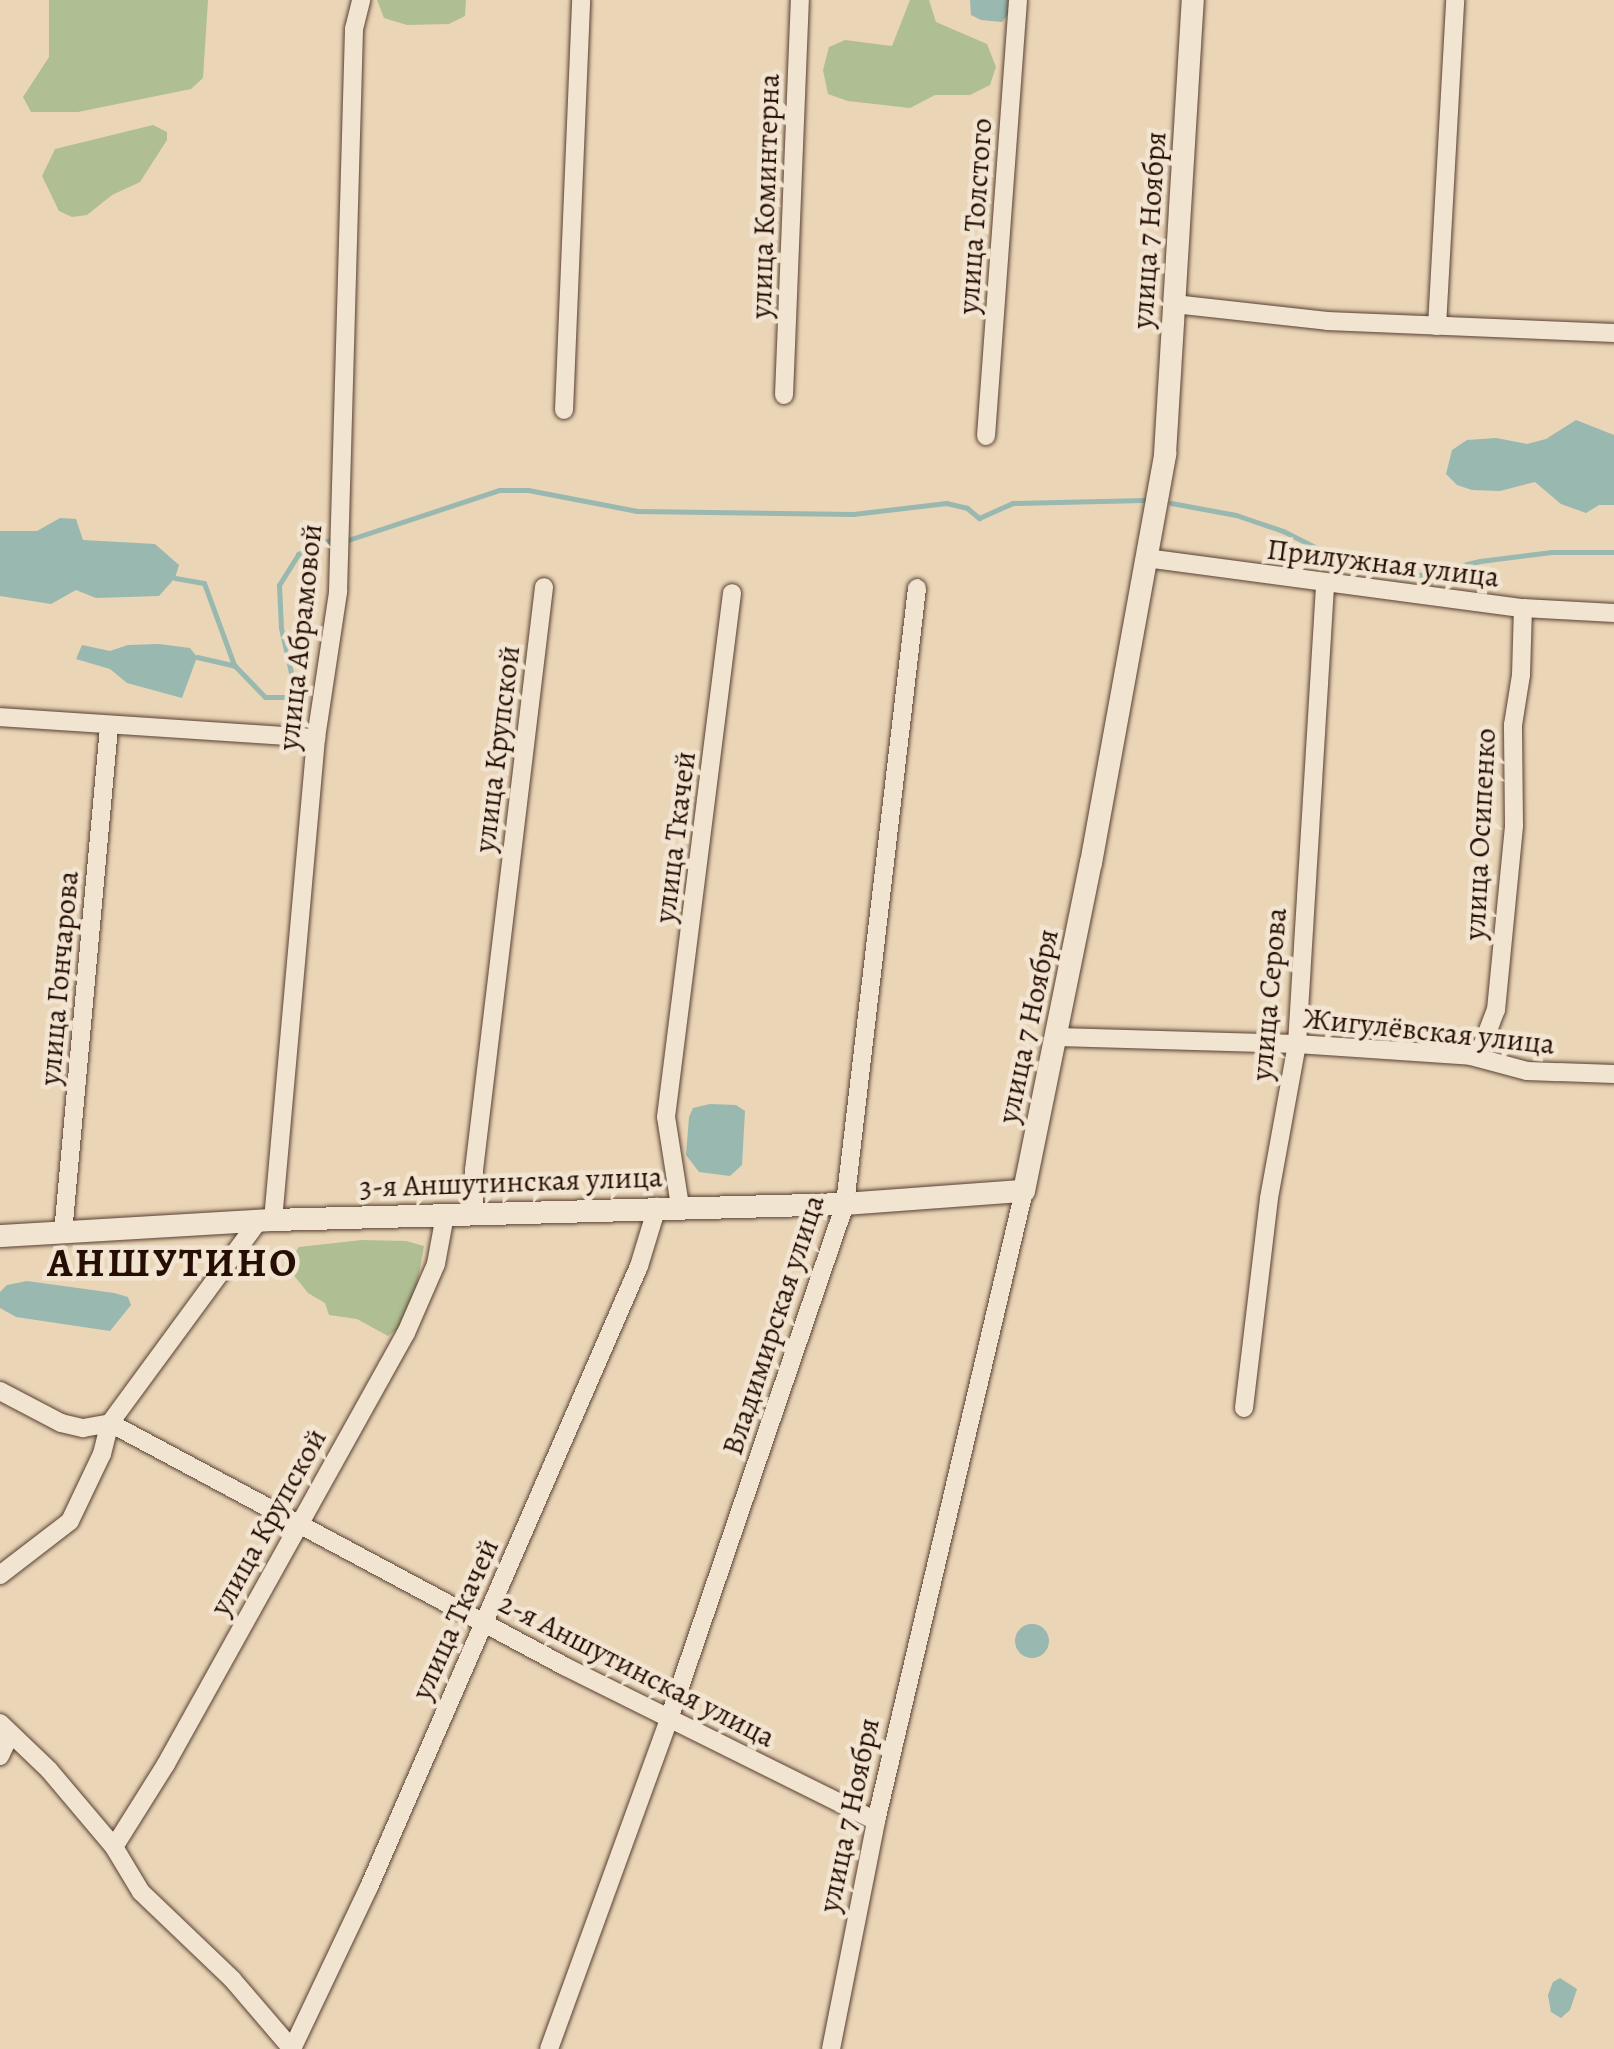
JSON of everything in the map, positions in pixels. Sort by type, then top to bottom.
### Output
[{"type":"street","name":"улица Абрамовой","points":[[266,1220],[316,738],[338,592],[354,28],[362,0]]},
{"type":"street","points":[[564,410],[581,0]]},
{"type":"street","name":"улица Коминтерна","points":[[784,394],[800,0]]},
{"type":"street","name":"улица Толстого","points":[[986,436],[1018,0]]},
{"type":"street","name":"улица 7 Ноября","points":[[831,2049],[876,1821],[1058,1037],[1165,454],[1194,0]]},
{"type":"street","points":[[1437,326],[1455,0]]},
{"type":"street","points":[[1174,304],[1327,321],[1614,334]]},
{"type":"street","name":"Прилужная улица","points":[[1146,558],[1523,608],[1614,613]]},
{"type":"street","name":"улица Серова","points":[[1244,1408],[1269,1198],[1297,1044],[1326,583]]},
{"type":"street","name":"улица Крупской","points":[[474,1215],[474,1170],[544,587]]},
{"type":"street","name":"Владимирская улица","points":[[549,2049],[669,1719],[846,1204],[917,588]]},
{"type":"street","name":"улица Ткачей","points":[[292,2049],[321,1994],[669,1206],[666,1117],[732,593]]},
{"type":"street","name":"улица Осипенко","points":[[1471,1056],[1482,1046],[1496,1010],[1514,825],[1513,725],[1522,675],[1523,608]]},
{"type":"street","points":[[0,717],[108,728],[316,738]]},
{"type":"street","name":"улица Гончарова","points":[[63,1233],[108,728]]},
{"type":"street","name":"Жигулёвская улица","points":[[1058,1037],[1297,1044],[1471,1056],[1526,1071],[1614,1074]]},
{"type":"street","name":"3-я Аншутинская улица","points":[[0,1236],[266,1220],[846,1204],[1024,1191]]},
{"type":"street","name":"улица Крупской","points":[[114,1847],[166,1764],[418,1308],[444,1239],[446,1215]]},
{"type":"street","points":[[0,1575],[70,1521],[102,1454],[110,1424],[266,1220]]},
{"type":"street","points":[[0,1391],[62,1423],[84,1428],[110,1424]]},
{"type":"street","name":"2-я Аншутинская улица","points":[[110,1424],[669,1719],[876,1821]]},
{"type":"street","points":[[5,1729],[48,1770],[114,1847],[142,1892],[232,1978],[292,2049]]},
{"type":"street","points":[[0,1756],[5,1729]]},
{"type":"green space","points":[[49,0],[208,0],[203,78],[191,89],[78,112],[31,112],[23,97],[49,57]]},
{"type":"green space","points":[[377,0],[466,0],[465,16],[449,24],[407,25],[384,18]]},
{"type":"green space","points":[[910,0],[929,0],[936,22],[987,44],[996,67],[990,85],[970,95],[935,95],[910,108],[848,101],[828,94],[823,70],[829,47],[845,40],[892,46]]},
{"type":"green space","points":[[153,125],[167,132],[167,140],[140,182],[112,195],[87,215],[72,217],[59,211],[42,176],[55,149]]},
{"type":"green space","points":[[362,1240],[406,1241],[424,1246],[415,1296],[399,1328],[388,1336],[357,1319],[329,1315],[325,1303],[308,1293],[292,1273],[291,1258],[299,1247]]},
{"type":"water","points":[[970,0],[1011,0],[1010,12],[1002,22],[981,20],[971,15]]},
{"type":"water","points":[[1576,420],[1614,435],[1614,505],[1599,505],[1586,513],[1561,504],[1535,482],[1500,491],[1472,490],[1457,485],[1446,474],[1452,450],[1467,440],[1496,438],[1527,444],[1546,439]]},
{"type":"water","points":[[60,518],[76,519],[83,540],[155,544],[179,565],[175,578],[159,596],[96,598],[76,590],[51,604],[0,596],[0,531],[37,531]]},
{"type":"water","points":[[82,645],[110,651],[128,645],[190,648],[197,657],[182,698],[127,683],[110,669],[76,659]]},
{"type":"water","points":[[736,1105],[745,1111],[742,1165],[730,1176],[699,1172],[686,1155],[693,1108]]},
{"type":"water","points":[[27,1281],[114,1293],[128,1297],[131,1305],[110,1331],[16,1317],[0,1308],[0,1292],[7,1285]]},
{"type":"water","points":[[1032,1624],[1044,1629],[1049,1641],[1044,1653],[1032,1658],[1020,1653],[1015,1641],[1020,1629]]},
{"type":"water","points":[[1560,1978],[1577,1989],[1570,2010],[1561,2018],[1551,2012],[1548,1995],[1553,1982]]},
{"type":"waterway","points":[[348,540],[499,490],[528,490],[637,511],[853,514],[946,503],[967,508],[979,518],[1012,503],[1144,500]]},
{"type":"waterway","points":[[1171,503],[1236,515],[1283,531],[1343,561],[1407,578],[1480,561],[1551,552],[1614,552]]},
{"type":"waterway","points":[[197,657],[235,666],[265,697],[288,697],[294,686],[281,628],[279,585],[298,554],[330,540]]},
{"type":"waterway","points":[[175,578],[204,583],[234,665]]},
{"type":"district","name":"АНШУТИНО","points":[[173,1263]]}]
